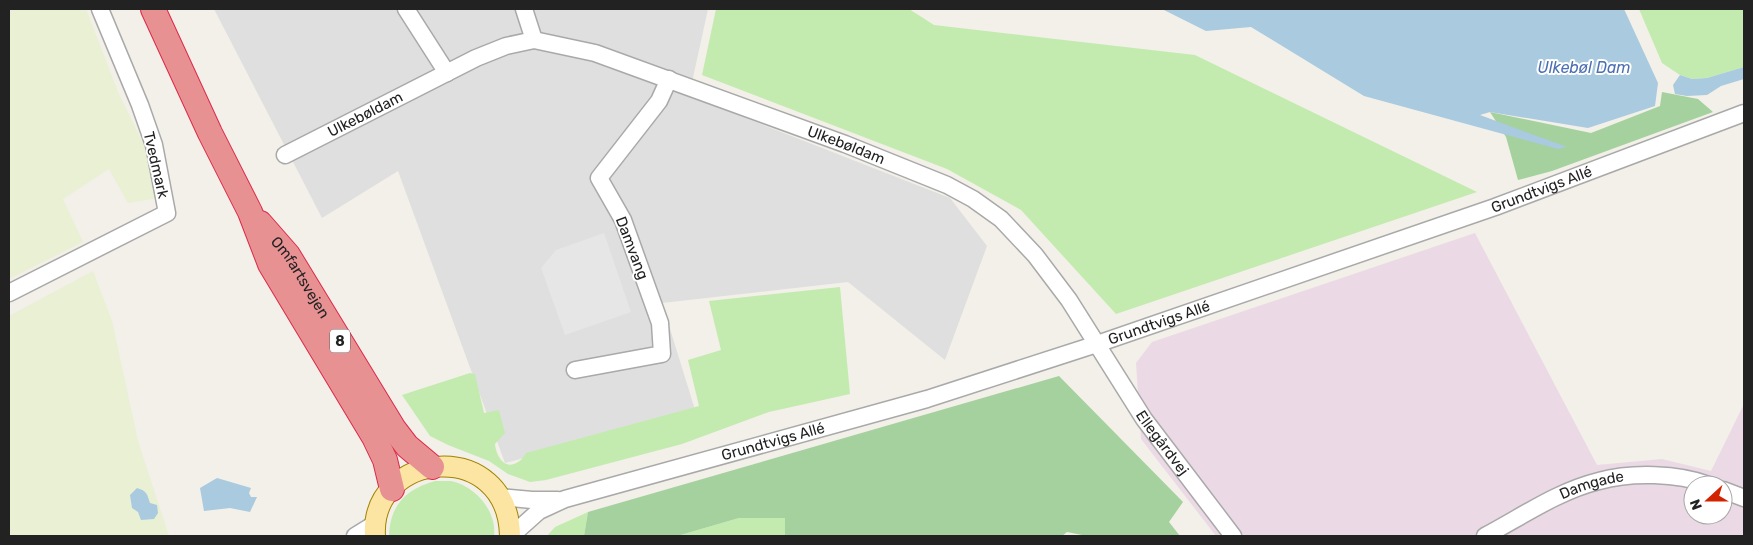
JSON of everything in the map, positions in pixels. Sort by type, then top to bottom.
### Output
[{"type":"highway","name":"Omfartsvejen","points":[[153,9],[210,133],[250,212],[270,264],[374,437],[384,460],[392,489]]},
{"type":"highway","name":"Omfartsvejen","points":[[250,212],[288,255],[394,430],[407,446],[432,467]]},
{"type":"main road","points":[[376,530],[379,511],[392,489],[410,474],[432,467],[455,467],[471,472],[485,481],[500,497],[508,518],[510,536]]},
{"type":"street","name":"Tvedmark","points":[[9,294],[167,213],[151,137],[140,105],[100,9]]},
{"type":"street","points":[[406,9],[447,73]]},
{"type":"street","points":[[524,9],[534,40]]},
{"type":"street","name":"Ulkebøldam","points":[[285,155],[476,58],[506,46],[534,40],[595,53],[845,144],[947,186],[973,200],[1001,220],[1035,255],[1069,300],[1097,344]]},
{"type":"street","name":"Damvang","points":[[575,370],[662,354],[660,323],[626,228],[599,178],[659,101],[669,79]]},
{"type":"street","name":"Grundtvigs Allé","points":[[510,536],[539,511],[565,499],[927,399],[1097,344],[1495,207],[1744,113]]},
{"type":"street","name":"Ellegårdvej","points":[[1097,344],[1144,418],[1233,536]]},
{"type":"street","name":"Damgade","points":[[1484,536],[1562,495],[1599,480],[1636,476],[1665,476],[1683,479]]},
{"type":"street","name":"Grundtvigs Allé","points":[[500,497],[532,500],[565,499]]},
{"type":"street","points":[[355,536],[376,530]]},
{"type":"shaded area","points":[[214,9],[708,9],[689,96],[950,198],[987,246],[945,360],[848,282],[662,303],[696,413],[505,463],[398,171],[322,218]]},
{"type":"shaded area","points":[[604,233],[631,312],[565,335],[541,268],[556,250]]},
{"type":"shaded area","points":[[1475,233],[1597,465],[1662,459],[1711,471],[1744,404],[1744,536],[1216,536],[1141,439],[1136,363],[1152,342]]},
{"type":"green space","points":[[9,9],[86,9],[118,92],[155,168],[158,198],[128,203],[109,169],[63,199],[83,242],[9,279]]},
{"type":"green space","points":[[716,9],[909,9],[934,25],[1195,55],[1477,192],[1116,314],[1021,210],[947,169],[702,75]]},
{"type":"green space","points":[[1639,9],[1744,9],[1744,67],[1707,78],[1692,79],[1680,75],[1662,63]]},
{"type":"green space","points":[[1662,92],[1698,99],[1713,112],[1552,171],[1518,180],[1506,137],[1490,112],[1591,133],[1660,106]]},
{"type":"green space","points":[[93,271],[112,321],[138,441],[169,536],[9,536],[9,316]]},
{"type":"green space","points":[[840,287],[850,394],[769,412],[682,444],[546,480],[530,482],[508,474],[489,461],[430,436],[402,395],[470,373],[475,374],[484,413],[499,410],[505,433],[495,444],[499,457],[509,465],[520,461],[526,453],[699,406],[688,360],[721,350],[709,301]]},
{"type":"green space","points":[[1059,376],[1183,502],[1169,522],[1180,536],[1087,536],[1067,532],[1062,536],[785,536],[785,518],[739,518],[677,536],[584,536],[588,512]]},
{"type":"green space","points":[[435,481],[451,481],[468,488],[476,494],[483,501],[492,518],[494,536],[389,536],[390,525],[396,507],[408,494],[425,484]]},
{"type":"green space","points":[[588,512],[584,536],[547,536],[555,527]]},
{"type":"green space","points":[[739,518],[786,518],[785,536],[677,536]]},
{"type":"water","name":"Ulkebøl Dam","points":[[1158,9],[1624,9],[1658,83],[1655,106],[1588,128],[1490,112],[1480,115],[1567,147],[1558,149],[1364,96],[1251,27],[1206,31],[1164,10]]},
{"type":"water","points":[[1744,67],[1744,79],[1721,86],[1707,95],[1687,96],[1675,94],[1673,85],[1680,75],[1692,79],[1707,78]]},
{"type":"water","points":[[217,478],[251,488],[249,493],[251,497],[257,497],[250,512],[230,508],[204,511],[200,488]]},
{"type":"water","points":[[137,488],[146,493],[150,503],[157,505],[158,513],[154,519],[141,520],[138,512],[132,508],[130,495]]}]
